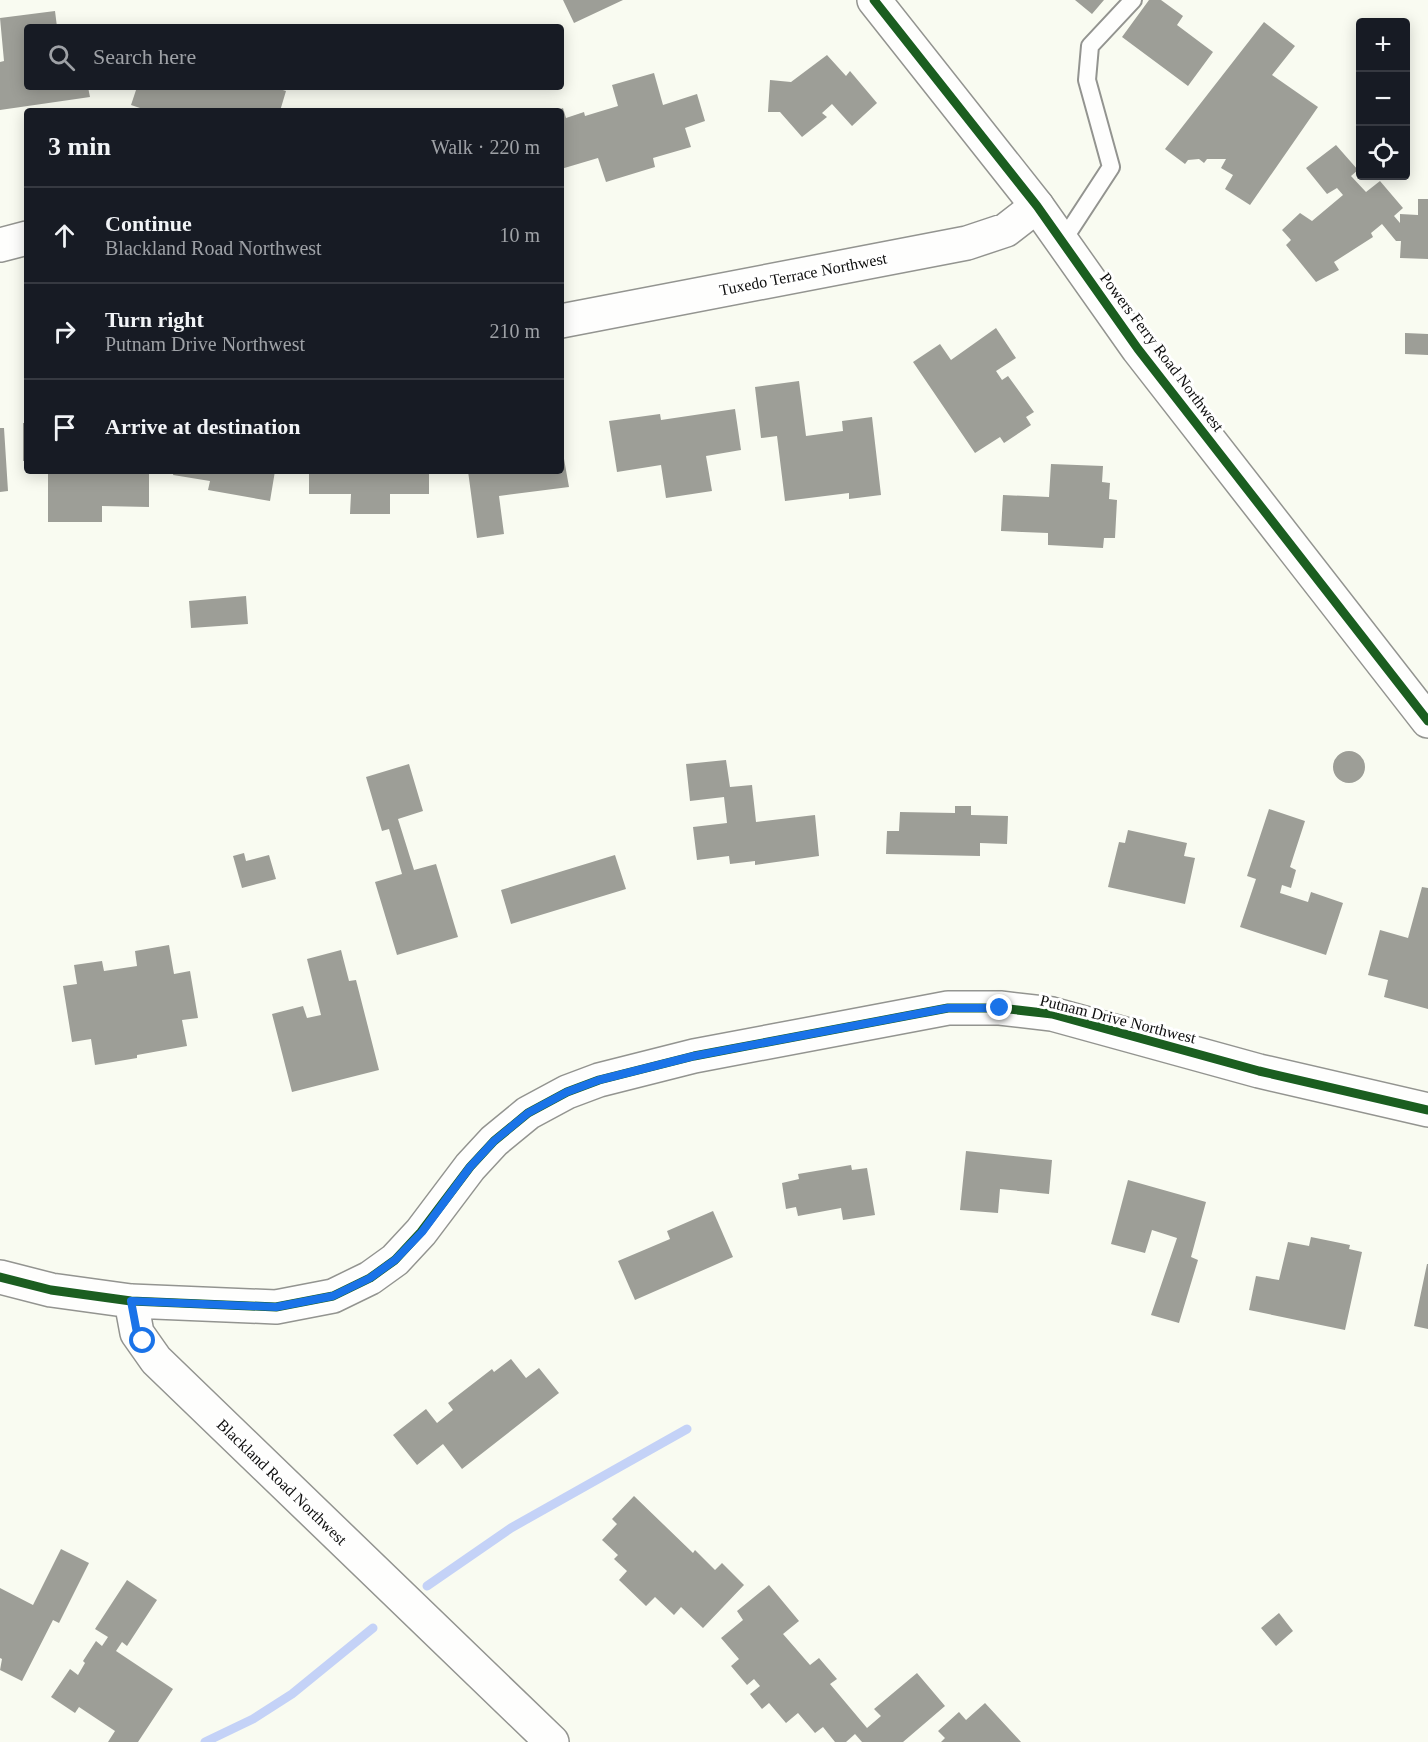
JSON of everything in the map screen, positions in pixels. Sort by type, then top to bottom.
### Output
[{"type":"street","name":"Powers Ferry Road Northwest","points":[[874,0],[1036,206],[1138,349],[1428,721]]},
{"type":"street","name":"Tuxedo Terrace Northwest","points":[[564,320],[967,243],[1005,230],[1036,206]]},
{"type":"street","points":[[0,245],[24,239]]},
{"type":"street","name":"Putnam Drive Northwest","points":[[131,1301],[276,1307],[333,1296],[370,1278],[395,1260],[422,1232],[470,1167],[494,1141],[528,1113],[567,1092],[599,1080],[694,1056],[948,1008],[1000,1008],[1052,1014],[1259,1071],[1428,1110]]},
{"type":"street","points":[[0,1277],[51,1290],[131,1301]]},
{"type":"street","name":"Blackland Road Northwest","points":[[131,1301],[137,1333],[156,1360],[552,1742]]},
{"type":"lane","points":[[1062,242],[1112,167],[1087,80],[1090,46],[1133,0]]},
{"type":"building","points":[[563,0],[623,0],[574,23]]},
{"type":"building","points":[[1075,0],[1104,0],[1092,14]]},
{"type":"building","points":[[1149,0],[1161,0],[1183,16],[1177,25],[1213,52],[1188,86],[1122,37]]},
{"type":"building","points":[[55,11],[57,24],[24,24],[24,90],[89,90],[90,97],[0,110],[0,62],[4,61],[0,18]]},
{"type":"building","points":[[1264,22],[1295,46],[1272,75],[1318,107],[1250,205],[1225,189],[1233,175],[1221,168],[1226,159],[1207,159],[1204,163],[1199,159],[1188,160],[1185,164],[1165,149]]},
{"type":"building","points":[[827,55],[846,76],[850,71],[877,103],[852,126],[832,104],[822,113],[827,117],[802,137],[780,112],[768,112],[770,80],[791,82]]},
{"type":"building","points":[[654,73],[663,105],[697,94],[705,121],[685,128],[691,147],[653,158],[655,167],[606,182],[598,158],[564,168],[564,111],[566,118],[584,112],[585,116],[618,106],[612,85]]},
{"type":"building","points":[[136,90],[286,91],[281,108],[140,108],[131,105]]},
{"type":"building","points":[[1336,145],[1356,168],[1356,172],[1351,176],[1366,192],[1380,181],[1403,208],[1394,216],[1400,223],[1400,214],[1418,215],[1418,199],[1428,199],[1428,259],[1400,258],[1401,241],[1396,241],[1382,224],[1371,233],[1373,237],[1334,262],[1339,270],[1316,282],[1286,245],[1291,240],[1282,230],[1300,213],[1312,221],[1343,195],[1337,188],[1327,194],[1306,168]]},
{"type":"building","points":[[996,328],[1016,358],[996,371],[1002,380],[1008,376],[1034,412],[1026,417],[1031,425],[1004,443],[1000,437],[975,453],[913,362],[940,344],[951,360]]},
{"type":"building","points":[[1405,333],[1428,334],[1428,355],[1405,354]]},
{"type":"building","points":[[799,381],[806,436],[843,431],[842,421],[872,417],[881,495],[849,499],[849,493],[785,501],[777,436],[761,438],[755,387]]},
{"type":"building","points":[[735,409],[741,450],[706,456],[712,491],[666,498],[661,465],[617,472],[609,421],[660,414],[661,420]]},
{"type":"building","points":[[23,423],[24,423],[24,461]]},
{"type":"building","points":[[0,428],[4,428],[8,491],[0,492]]},
{"type":"building","points":[[564,459],[569,487],[499,496],[504,534],[477,538],[468,474],[564,474]]},
{"type":"building","points":[[1051,464],[1103,466],[1102,482],[1110,483],[1109,499],[1117,500],[1115,538],[1104,538],[1103,548],[1048,545],[1048,533],[1001,531],[1003,495],[1049,497]]},
{"type":"building","points":[[48,474],[149,474],[149,507],[102,506],[102,522],[48,522]]},
{"type":"building","points":[[274,474],[270,501],[208,490],[210,481],[173,475]]},
{"type":"building","points":[[309,474],[429,474],[429,494],[390,494],[390,514],[350,514],[351,494],[309,494]]},
{"type":"building","points":[[246,596],[248,624],[191,628],[189,601]]},
{"type":"building","points":[[1349,751],[1360,756],[1365,767],[1360,778],[1349,783],[1338,778],[1333,767],[1338,756]]},
{"type":"building","points":[[726,760],[730,787],[752,785],[756,822],[815,815],[819,856],[755,865],[755,861],[730,864],[729,856],[697,860],[693,827],[727,823],[724,797],[690,801],[686,764]]},
{"type":"building","points":[[409,764],[423,811],[398,819],[414,870],[436,864],[458,937],[397,955],[375,882],[402,874],[389,829],[382,831],[366,777]]},
{"type":"building","points":[[955,806],[971,806],[971,815],[1008,816],[1007,844],[980,843],[980,856],[886,854],[887,831],[899,831],[900,812],[955,813]]},
{"type":"building","points":[[1269,809],[1305,821],[1290,867],[1296,870],[1291,888],[1282,885],[1280,893],[1308,902],[1311,892],[1343,903],[1326,955],[1240,927],[1256,879],[1247,876]]},
{"type":"building","points":[[1128,830],[1187,843],[1184,856],[1195,858],[1185,904],[1108,887],[1119,842],[1125,843]]},
{"type":"building","points":[[244,853],[246,861],[269,855],[276,879],[242,888],[233,856]]},
{"type":"building","points":[[615,855],[626,889],[511,924],[501,890]]},
{"type":"building","points":[[1422,887],[1428,888],[1428,1009],[1384,997],[1388,980],[1368,975],[1380,930],[1408,938]]},
{"type":"building","points":[[169,945],[174,974],[190,971],[198,1018],[182,1020],[187,1046],[95,1065],[91,1039],[72,1042],[63,986],[77,984],[74,965],[102,961],[104,971],[137,966],[135,951]]},
{"type":"building","points":[[341,950],[349,981],[356,980],[379,1070],[292,1092],[272,1014],[303,1006],[307,1018],[321,1015],[307,959]]},
{"type":"building","points":[[966,1151],[1052,1160],[1049,1194],[1000,1189],[998,1213],[960,1210]]},
{"type":"building","points":[[851,1165],[852,1170],[867,1168],[875,1215],[843,1220],[841,1208],[798,1216],[796,1207],[786,1209],[782,1183],[799,1179],[798,1174]]},
{"type":"building","points":[[1128,1180],[1206,1202],[1191,1257],[1198,1260],[1179,1323],[1151,1315],[1177,1238],[1152,1230],[1145,1253],[1111,1244]]},
{"type":"building","points":[[713,1211],[733,1257],[635,1300],[618,1261],[670,1239],[667,1231]]},
{"type":"building","points":[[1311,1237],[1350,1245],[1349,1249],[1362,1252],[1345,1330],[1249,1310],[1256,1276],[1279,1280],[1288,1242],[1309,1246]]},
{"type":"building","points":[[1428,1264],[1428,1329],[1414,1326]]},
{"type":"building","points":[[511,1359],[526,1378],[539,1368],[559,1393],[462,1469],[443,1444],[417,1465],[393,1435],[426,1409],[437,1423],[453,1410],[448,1403],[492,1369],[494,1372]]},
{"type":"building","points":[[634,1496],[693,1553],[695,1550],[715,1570],[722,1563],[744,1585],[703,1628],[681,1607],[674,1615],[655,1597],[646,1606],[619,1580],[627,1571],[614,1559],[618,1555],[602,1540],[617,1524],[612,1519]]},
{"type":"building","points":[[61,1549],[89,1563],[59,1623],[53,1620],[22,1681],[0,1670],[2,1659],[0,1658],[0,1588],[33,1605]]},
{"type":"building","points":[[127,1580],[157,1600],[127,1646],[122,1642],[116,1651],[173,1689],[138,1742],[108,1742],[115,1731],[79,1707],[75,1713],[51,1697],[70,1669],[78,1675],[85,1663],[83,1661],[96,1641],[102,1646],[108,1637],[95,1629]]},
{"type":"building","points":[[769,1585],[799,1621],[783,1634],[810,1665],[819,1658],[837,1679],[830,1684],[867,1728],[881,1716],[874,1709],[917,1673],[945,1706],[903,1742],[862,1742],[855,1734],[846,1742],[835,1742],[823,1727],[815,1733],[798,1713],[786,1723],[769,1703],[762,1709],[750,1694],[760,1686],[754,1679],[747,1685],[731,1666],[739,1659],[721,1638],[743,1620],[737,1611]]},
{"type":"building","points":[[1279,1613],[1293,1631],[1276,1646],[1261,1628]]},
{"type":"building","points":[[985,1703],[1021,1742],[941,1742],[945,1738],[938,1731],[959,1712],[966,1720]]},
{"type":"waterway","points":[[427,1586],[511,1528],[687,1429]]},
{"type":"waterway","points":[[205,1742],[253,1719],[292,1694],[373,1628]]},
{"type":"cycle path","points":[[874,0],[1037,206],[1138,349],[1428,721]]},
{"type":"cycle path","points":[[0,1277],[51,1290],[131,1301],[276,1307],[333,1296],[370,1278],[395,1260],[421,1232],[470,1167],[494,1141],[528,1113],[567,1092],[599,1080],[694,1056],[948,1008],[1000,1008],[1052,1014],[1259,1071],[1428,1110]]},
{"type":"route","points":[[143,1341],[137,1333],[131,1301],[276,1307],[333,1296],[370,1278],[395,1260],[422,1232],[470,1167],[494,1141],[528,1113],[567,1092],[599,1080],[694,1056],[948,1008],[1000,1008]]}]
